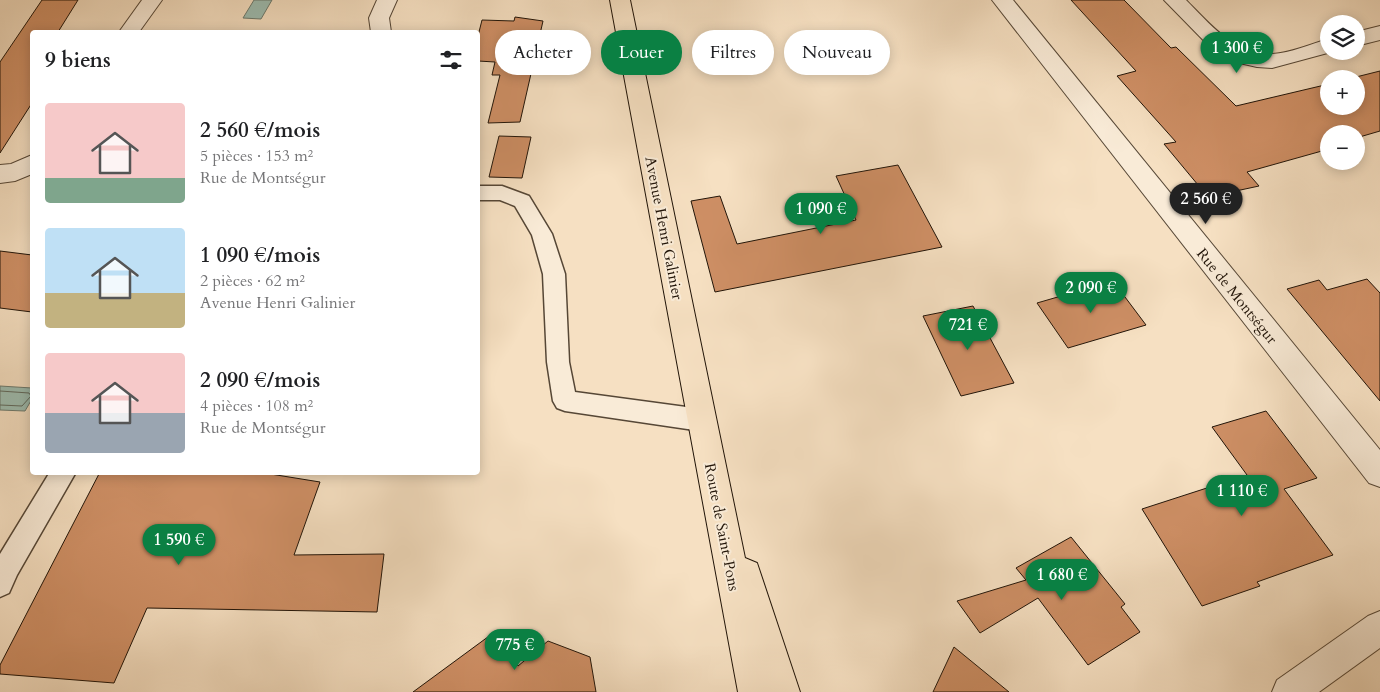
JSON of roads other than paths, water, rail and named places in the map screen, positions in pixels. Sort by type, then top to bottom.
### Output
[{"type":"main road","name":"Avenue Henri Galinier","points":[[620,0],[708,456]]},
{"type":"main road","name":"Route de Saint-Pons","points":[[708,456],[755,692]]},
{"type":"main road","name":"Route de Saint-Pons","points":[[708,456],[783,692]]},
{"type":"street","points":[[130,30],[152,0]]},
{"type":"street","points":[[381,30],[379,18],[387,0]]},
{"type":"street","name":"Rue de Montségur","points":[[1002,0],[1380,473]]},
{"type":"street","points":[[1174,0],[1231,53],[1254,61],[1274,61],[1320,48]]},
{"type":"street","points":[[1365,37],[1380,33]]},
{"type":"street","points":[[0,174],[15,172],[30,165]]},
{"type":"street","points":[[1289,692],[1380,628]]},
{"type":"lane","points":[[480,193],[502,193],[522,200],[542,234],[554,274],[558,362],[565,402],[701,420]]},
{"type":"lane","points":[[0,584],[8,566],[62,475]]},
{"type":"water","points":[[254,0],[272,0],[261,19],[243,18]]},
{"type":"water","points":[[0,386],[30,388],[30,402],[25,411],[0,410]]}]
